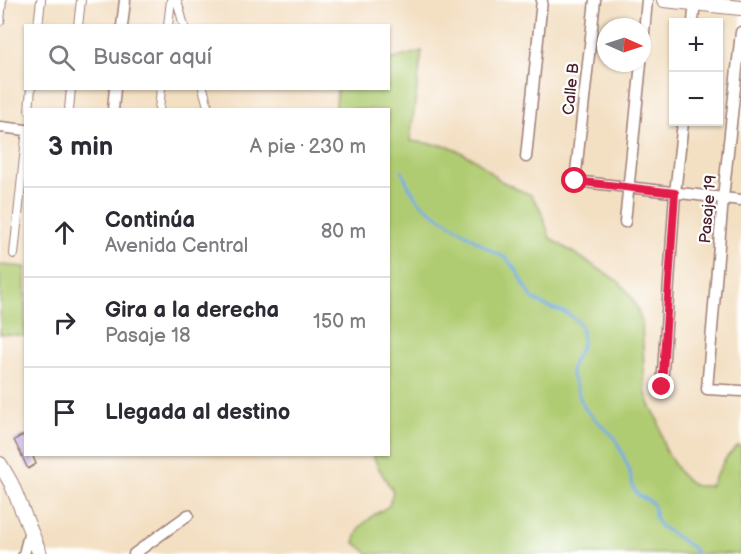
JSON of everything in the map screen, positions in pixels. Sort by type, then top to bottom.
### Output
[{"type":"street","points":[[0,21],[2,0]]},
{"type":"street","points":[[38,24],[41,0]]},
{"type":"street","points":[[78,24],[81,0]]},
{"type":"street","points":[[122,24],[125,0]]},
{"type":"street","points":[[168,24],[171,0]]},
{"type":"street","points":[[177,0],[183,24]]},
{"type":"street","points":[[526,157],[542,0]]},
{"type":"street","name":"Calle B","points":[[595,0],[575,181],[628,188]]},
{"type":"street","points":[[645,18],[647,0]]},
{"type":"street","points":[[664,0],[741,8]]},
{"type":"street","points":[[693,18],[695,2]]},
{"type":"street","name":"Pasaje 19","points":[[741,32],[723,198],[707,389],[741,391]]},
{"type":"street","points":[[625,222],[640,72]]},
{"type":"street","points":[[29,108],[31,90]]},
{"type":"street","points":[[69,108],[71,90]]},
{"type":"street","points":[[113,108],[115,90]]},
{"type":"street","points":[[159,108],[161,90]]},
{"type":"street","points":[[203,90],[208,108]]},
{"type":"street","points":[[662,387],[675,193],[683,126]]},
{"type":"street","points":[[0,127],[24,130]]},
{"type":"street","points":[[14,254],[24,157]]},
{"type":"street","points":[[628,188],[741,200]]},
{"type":"street","points":[[0,464],[11,483],[40,554]]},
{"type":"street","points":[[134,554],[188,515]]},
{"type":"street","points":[[24,554],[30,531]]},
{"type":"green space","points":[[422,51],[410,141],[449,146],[476,160],[501,181],[531,195],[540,208],[550,238],[618,281],[629,293],[642,323],[645,390],[658,419],[665,450],[682,476],[695,486],[710,486],[726,458],[737,446],[741,446],[741,554],[369,554],[354,542],[360,527],[389,506],[393,491],[373,456],[390,456],[390,108],[336,108],[337,90],[390,90],[390,60]]},
{"type":"green space","points":[[0,265],[24,267],[24,336],[0,334]]},
{"type":"building","points":[[23,435],[24,456],[33,456],[36,464],[28,469],[14,440]]},
{"type":"waterway","points":[[402,171],[417,199],[428,209],[506,258],[517,271],[532,298],[545,306],[567,313],[579,323],[582,330],[582,345],[572,365],[571,373],[582,403],[586,410],[615,438],[628,466],[634,490],[639,496],[653,504],[660,526],[693,548],[696,554]]},
{"type":"route","points":[[575,181],[675,193],[662,387]]}]
